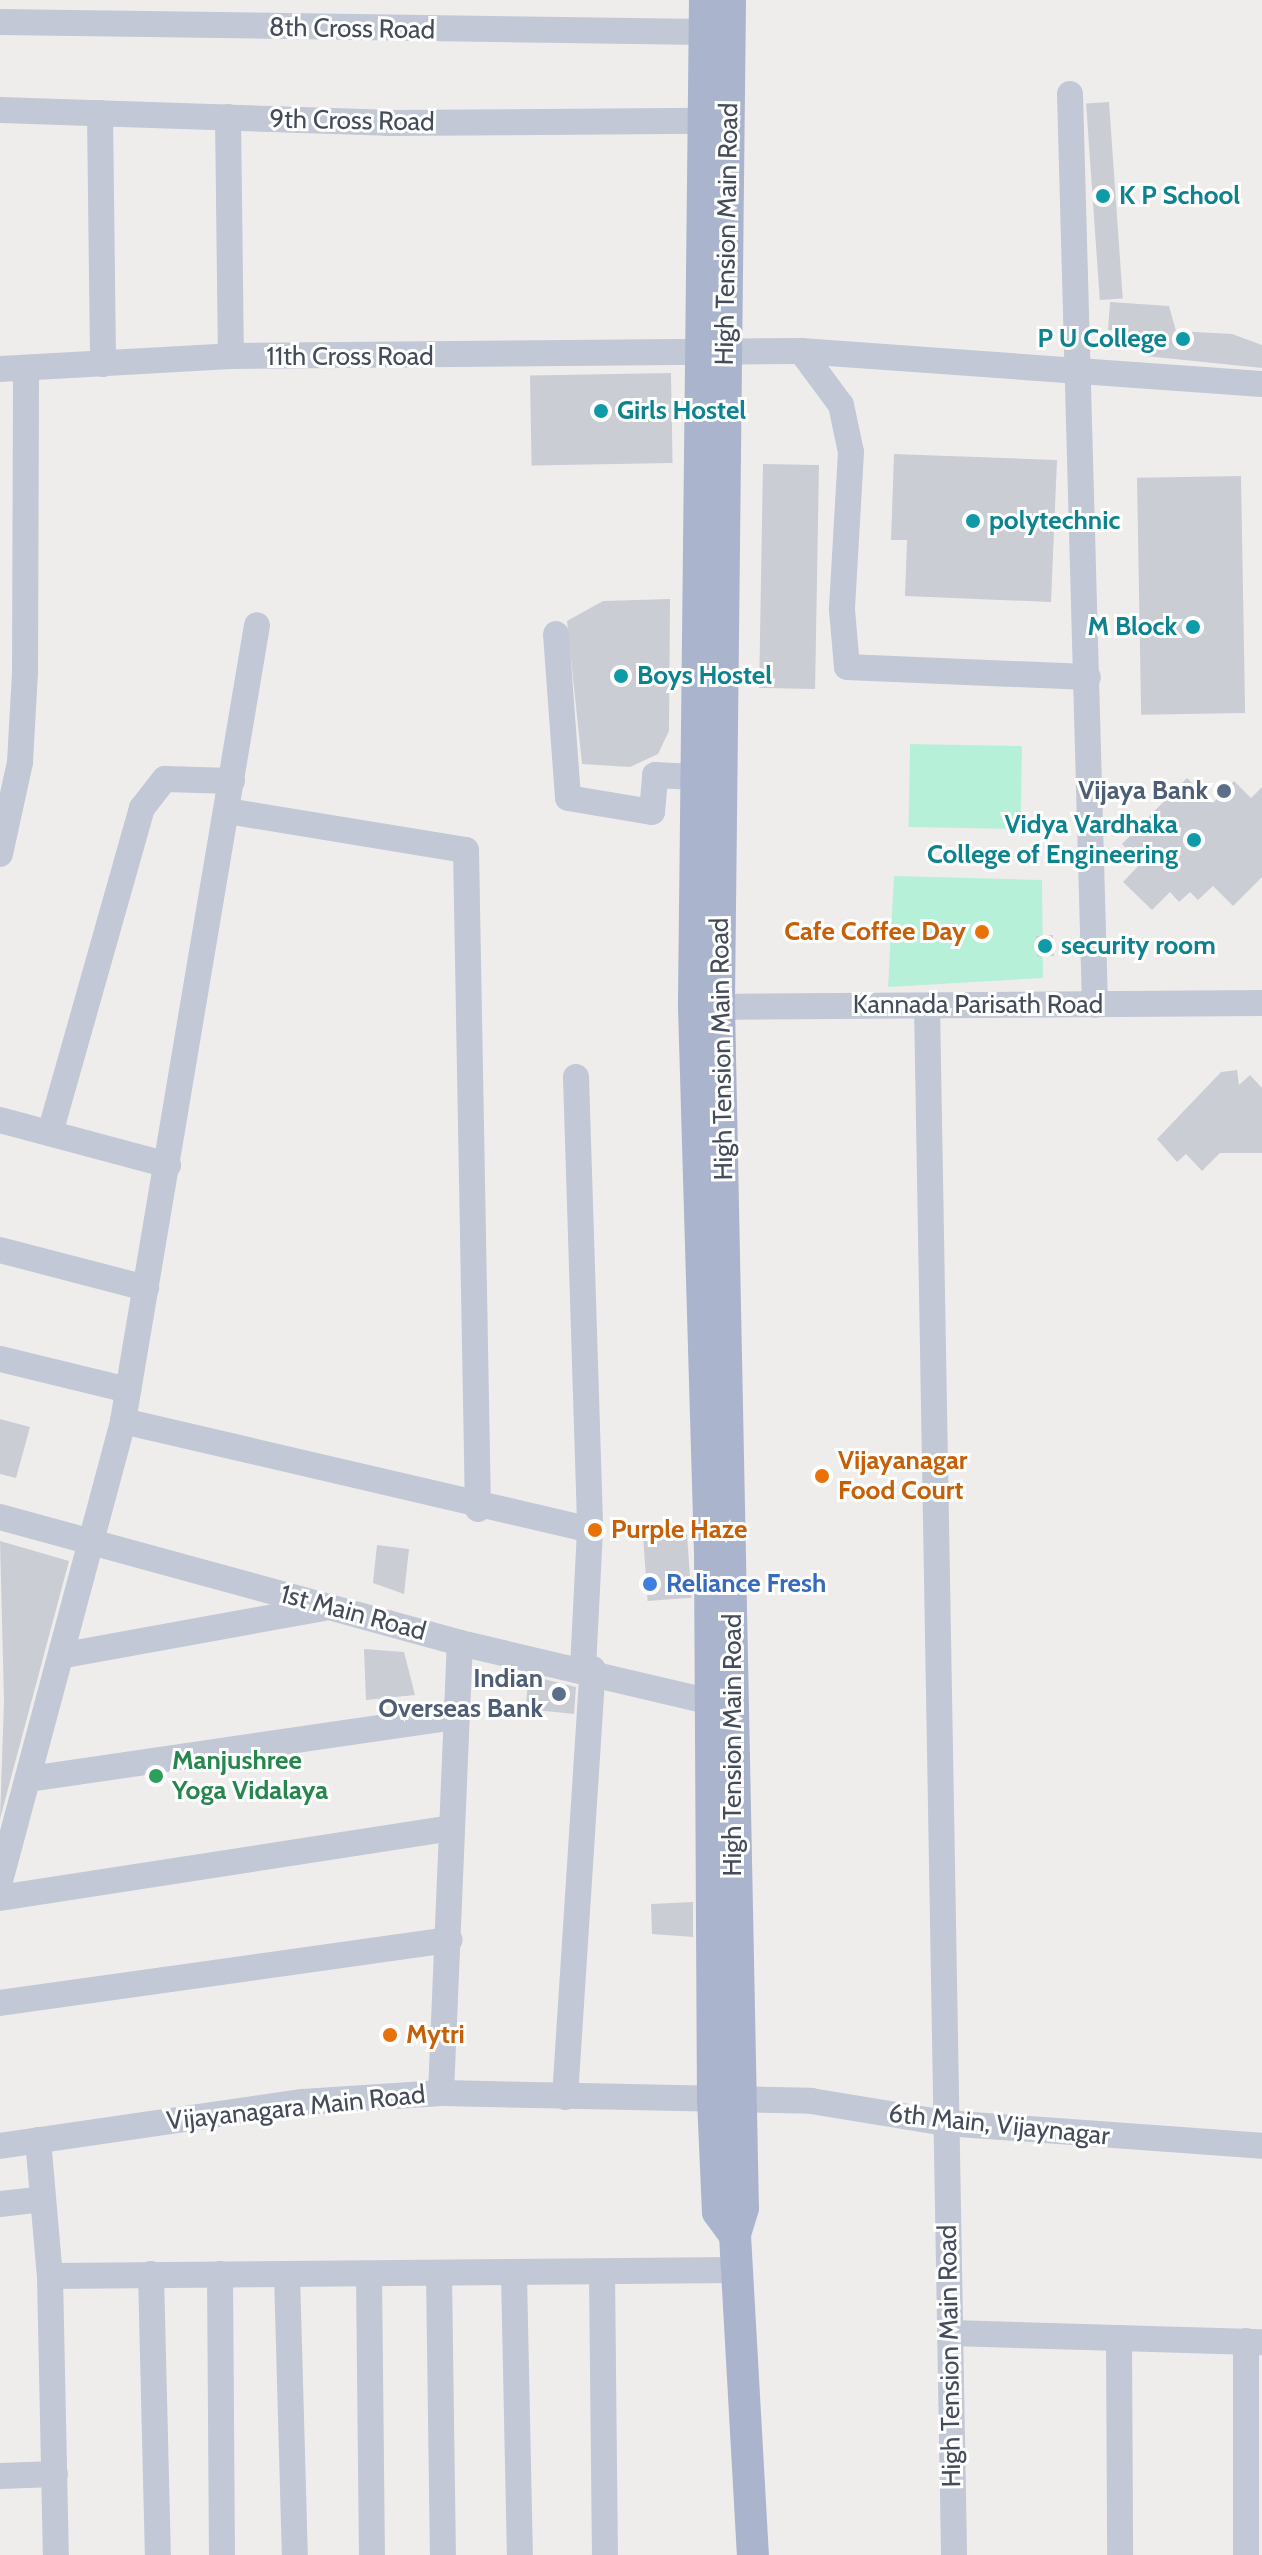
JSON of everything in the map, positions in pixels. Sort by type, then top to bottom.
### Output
[{"type":"main road","name":"High Tension Main Road","points":[[730,0],[713,355],[707,1006],[725,2099],[743,2208],[735,2235],[736,2270],[753,2555]]},
{"type":"main road","points":[[705,16],[704,121],[713,355],[694,777],[707,1006]]},
{"type":"street","name":"8th Cross Road","points":[[0,22],[705,16]]},
{"type":"street","points":[[1070,94],[1081,367],[1095,1005]]},
{"type":"street","name":"9th Cross Road","points":[[0,110],[228,117],[704,121]]},
{"type":"street","points":[[100,113],[103,364]]},
{"type":"street","points":[[228,117],[231,356]]},
{"type":"street","name":"11th Cross Road","points":[[13,369],[231,356],[713,355],[801,351],[1081,367],[1262,384]]},
{"type":"street","points":[[801,351],[841,405],[851,452],[847,667],[1088,677]]},
{"type":"street","points":[[0,854],[20,762],[25,673],[13,369]]},
{"type":"street","points":[[0,1881],[65,1655],[123,1421],[257,625]]},
{"type":"street","points":[[556,634],[568,798],[652,812],[655,775],[694,777]]},
{"type":"street","points":[[50,1133],[142,808],[165,779],[232,781]]},
{"type":"street","points":[[227,811],[466,850],[478,1509]]},
{"type":"street","name":"Kannada Parisath Road","points":[[707,1006],[1262,1003]]},
{"type":"street","name":"High Tension Main Road","points":[[927,1006],[954,2555]]},
{"type":"street","points":[[565,2097],[588,1668],[590,1530],[576,1077]]},
{"type":"street","points":[[0,1120],[168,1165]]},
{"type":"street","points":[[0,1250],[146,1288]]},
{"type":"street","points":[[0,1359],[128,1390]]},
{"type":"street","points":[[123,1421],[478,1509],[590,1530]]},
{"type":"street","name":"1st Main Road","points":[[0,1517],[94,1546],[334,1606],[460,1643],[588,1668],[720,1704]]},
{"type":"street","points":[[65,1655],[334,1606]]},
{"type":"street","points":[[441,2093],[450,1940],[450,1828],[460,1643]]},
{"type":"street","points":[[29,1779],[456,1717]]},
{"type":"street","points":[[0,1898],[450,1828]]},
{"type":"street","points":[[0,2003],[450,1940]]},
{"type":"street","name":"Vijayanagara Main Road","points":[[0,2146],[303,2102],[441,2093],[725,2099]]},
{"type":"street","name":"6th Main, Vijaynagar","points":[[725,2099],[811,2101],[945,2123],[1262,2146]]},
{"type":"street","points":[[38,2140],[50,2276],[56,2555]]},
{"type":"street","points":[[0,2204],[43,2199]]},
{"type":"street","points":[[50,2276],[602,2274],[736,2270]]},
{"type":"street","points":[[151,2274],[158,2555]]},
{"type":"street","points":[[220,2274],[222,2555]]},
{"type":"street","points":[[287,2274],[295,2555]]},
{"type":"street","points":[[369,2274],[372,2555]]},
{"type":"street","points":[[439,2274],[443,2555]]},
{"type":"street","points":[[514,2274],[520,2555]]},
{"type":"street","points":[[602,2274],[605,2555]]},
{"type":"street","points":[[951,2333],[1254,2342],[1246,2555]]},
{"type":"street","points":[[1119,2338],[1120,2555]]},
{"type":"street","points":[[0,2476],[55,2474]]},
{"type":"green space","points":[[910,744],[1022,746],[1021,829],[909,827]]},
{"type":"green space","points":[[894,876],[1042,880],[1043,978],[888,987]]},
{"type":"building","name":"K P School","points":[[1109,102],[1123,299],[1100,300],[1086,104]]},
{"type":"building","name":"P U College","points":[[1110,302],[1169,306],[1176,331],[1232,334],[1262,345],[1262,368],[1145,356],[1146,345],[1125,344],[1125,331],[1108,330]]},
{"type":"building","name":"Girls Hostel","points":[[671,373],[673,463],[532,465],[530,375]]},
{"type":"building","name":"polytechnic","points":[[894,454],[1057,460],[1051,602],[905,596],[907,540],[891,540]]},
{"type":"building","points":[[763,464],[819,465],[815,689],[759,688]]},
{"type":"building","name":"M Block","points":[[1241,476],[1245,713],[1141,715],[1137,478]]},
{"type":"building","name":"Boys Hostel","points":[[670,599],[669,731],[658,754],[630,767],[582,764],[567,621],[603,601]]},
{"type":"building","name":"Vidya Vardhaka College of Engineering","points":[[1187,778],[1213,803],[1234,781],[1251,798],[1262,787],[1262,877],[1233,906],[1213,886],[1198,900],[1190,892],[1179,902],[1170,892],[1152,910],[1123,882],[1141,863],[1122,844]]},
{"type":"building","name":"security room","points":[[1053,935],[1054,956],[1037,957],[1036,936]]},
{"type":"building","points":[[1237,1070],[1239,1085],[1250,1075],[1262,1088],[1262,1153],[1220,1153],[1202,1171],[1186,1154],[1177,1162],[1157,1139],[1221,1072]]},
{"type":"building","points":[[0,1419],[30,1427],[16,1478],[0,1474]]},
{"type":"building","points":[[687,1534],[691,1598],[648,1601],[643,1537]]},
{"type":"building","points":[[0,1541],[69,1561],[0,1819],[4,1701]]},
{"type":"building","points":[[377,1545],[409,1549],[404,1594],[373,1583]]},
{"type":"building","points":[[364,1649],[404,1652],[415,1695],[366,1700]]},
{"type":"building","points":[[528,1675],[576,1687],[574,1714],[526,1709]]},
{"type":"building","points":[[693,1902],[693,1937],[652,1934],[651,1904]]},
{"type":"place","name":"K P School","points":[[1103,196]]},
{"type":"place","name":"P U College","points":[[1183,339]]},
{"type":"place","name":"Girls Hostel","points":[[601,411]]},
{"type":"place","name":"polytechnic","points":[[973,521]]},
{"type":"place","name":"M Block","points":[[1193,627]]},
{"type":"place","name":"Boys Hostel","points":[[621,676]]},
{"type":"place","name":"Vijaya Bank","points":[[1224,791]]},
{"type":"place","name":"Vidya Vardhaka College of Engineering","points":[[1194,840]]},
{"type":"place","name":"Cafe Coffee Day","points":[[982,932]]},
{"type":"place","name":"security room","points":[[1045,946]]},
{"type":"place","name":"Vijayanagar Food Court","points":[[822,1476]]},
{"type":"place","name":"Purple Haze","points":[[595,1530]]},
{"type":"place","name":"Reliance Fresh","points":[[650,1584]]},
{"type":"place","name":"Indian Overseas Bank","points":[[559,1694]]},
{"type":"place","name":"Manjushree Yoga Vidalaya","points":[[156,1776]]},
{"type":"place","name":"Mytri","points":[[390,2035]]}]
